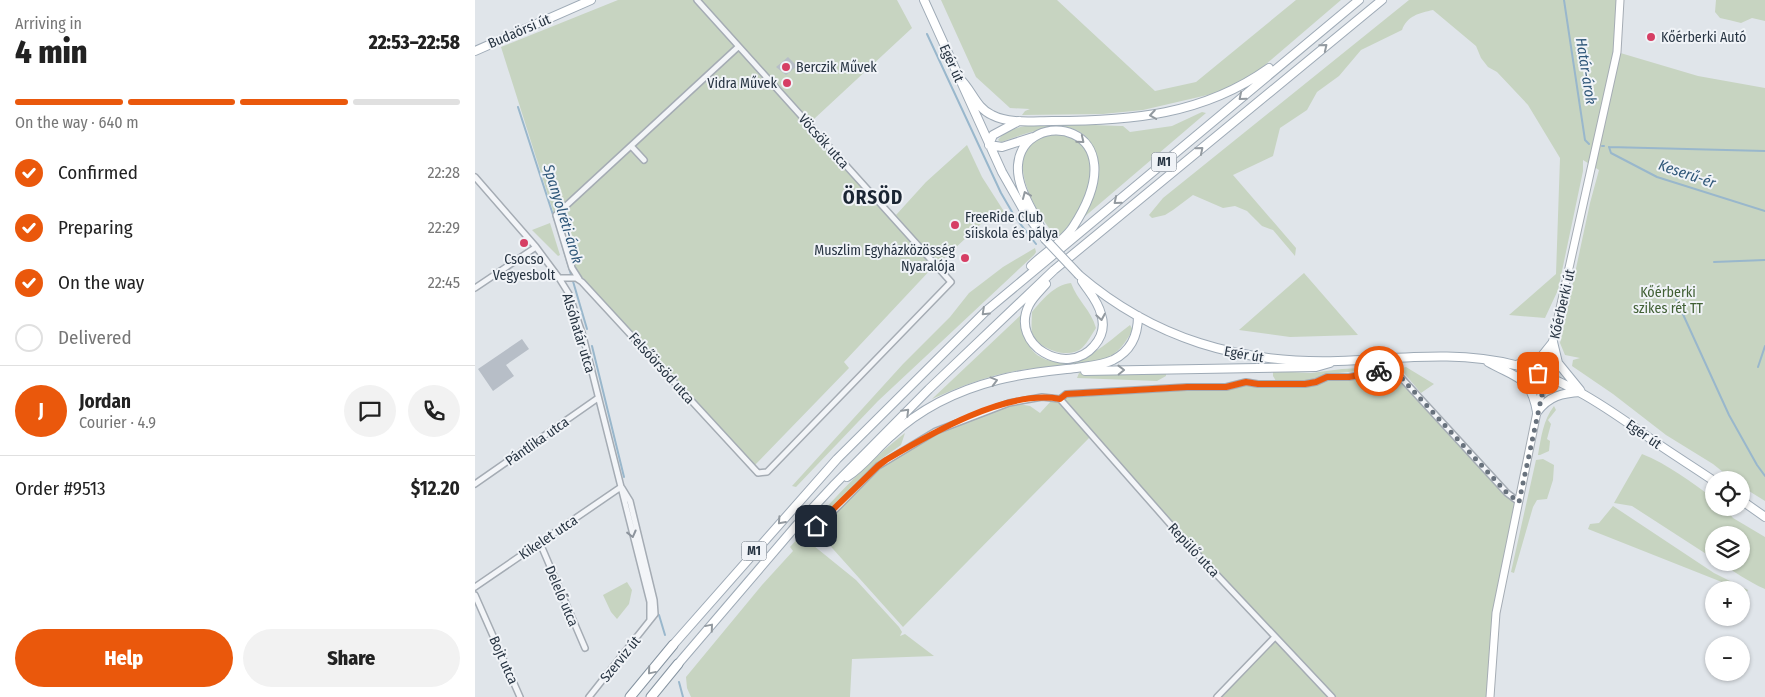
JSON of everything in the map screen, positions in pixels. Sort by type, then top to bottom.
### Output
[{"type":"highway","name":"M1","points":[[630,697],[673,645]]},
{"type":"highway","name":"M1","points":[[651,697],[678,664]]},
{"type":"main road","name":"Budaörsi út","points":[[475,51],[580,2],[591,0]]},
{"type":"main road","name":"Egér út","points":[[924,0],[989,145],[1023,209],[1045,240],[1079,275],[1108,298],[1137,316],[1182,338],[1221,350],[1288,360],[1339,361],[1424,356],[1484,360],[1515,365],[1546,376],[1581,392],[1705,475]]},
{"type":"main road","name":"M1","points":[[673,645],[837,459],[931,364],[1022,280],[1359,0]]},
{"type":"main road","name":"M1","points":[[678,664],[795,527],[835,484],[929,389],[1054,270],[1382,0]]},
{"type":"main road","points":[[960,79],[967,85],[979,105],[987,113],[1003,119],[1021,121],[1124,119],[1177,111],[1229,92],[1256,77],[1306,43]]},
{"type":"main road","points":[[1021,121],[993,136],[989,145],[1002,147],[1048,131],[1057,130],[1068,132],[1087,144],[1095,164],[1095,176],[1086,201],[1073,227],[1031,267],[1022,280]]},
{"type":"main road","points":[[1036,136],[1023,148],[1018,172],[1023,190],[1045,240]]},
{"type":"main road","points":[[1054,270],[1049,280],[1029,305],[1026,319],[1027,332],[1033,344],[1053,358],[1066,359],[1082,356],[1093,348],[1102,333],[1102,316],[1099,308],[1079,275]]},
{"type":"main road","points":[[835,484],[855,471],[893,434],[920,414],[949,397],[1007,378],[1105,363],[1120,355],[1131,344],[1136,334],[1137,316]]},
{"type":"main road","points":[[1515,365],[1541,357],[1553,342]]},
{"type":"main road","points":[[1553,342],[1558,363],[1581,392]]},
{"type":"main road","points":[[1484,360],[1523,380],[1533,394],[1537,412]]},
{"type":"main road","points":[[1055,371],[1316,367],[1339,361]]},
{"type":"main road","points":[[1537,412],[1551,398],[1581,392]]},
{"type":"main road","points":[[1750,506],[1765,517]]},
{"type":"street","name":"Vöcsök utca","points":[[697,0],[951,282],[767,472],[758,473]]},
{"type":"street","name":"Kőérberki út","points":[[1490,697],[1496,613],[1537,412],[1617,52],[1619,0]]},
{"type":"street","points":[[644,160],[631,146],[738,47]]},
{"type":"street","name":"Alsóhatár utca","points":[[578,278],[572,268],[556,215],[631,146]]},
{"type":"street","name":"Alsóhatár utca","points":[[475,177],[536,247],[569,294],[621,488],[630,501],[655,600],[655,614],[650,620]]},
{"type":"street","points":[[475,288],[536,247]]},
{"type":"street","points":[[559,278],[578,278]]},
{"type":"street","name":"Felsőörsöd utca","points":[[578,278],[758,473]]},
{"type":"street","points":[[814,531],[816,526],[878,466],[936,431],[1009,403],[1042,397],[1060,399],[1066,394],[1187,387],[1226,387],[1246,382],[1258,384],[1305,384],[1327,377],[1349,377],[1389,370],[1395,371],[1507,493],[1519,502]]},
{"type":"street","name":"Pántlika utca","points":[[475,484],[598,398]]},
{"type":"street","name":"Repülő utca","points":[[1060,399],[1185,540],[1333,697]]},
{"type":"street","name":"Kikelet utca","points":[[475,587],[621,488]]},
{"type":"street","name":"Delelő utca","points":[[540,543],[585,648]]},
{"type":"street","name":"Bojt utca","points":[[475,595],[520,697]]},
{"type":"street","name":"Szerviz út","points":[[589,697],[650,620]]},
{"type":"street","points":[[1217,697],[1275,637]]},
{"type":"green space","points":[[618,0],[897,0],[912,28],[814,119],[811,130],[933,267],[844,362],[849,368],[754,466],[582,277],[573,274],[501,47]]},
{"type":"green space","points":[[941,0],[1057,0],[1155,91],[1196,82],[1296,0],[1341,0],[1252,76],[1216,93],[1143,110],[1103,114],[1022,115],[1030,109],[1010,108],[976,77]]},
{"type":"green space","name":"Kőérberki szikes rét TT","points":[[1409,0],[1620,0],[1617,52],[1698,76],[1765,88],[1765,501],[1750,492],[1750,471],[1722,471],[1666,435],[1613,394],[1572,366],[1573,360],[1580,358],[1565,355],[1560,343],[1590,203],[1599,170],[1583,160],[1583,171],[1558,290],[1545,318],[1509,315],[1556,274],[1560,158],[1528,105],[1497,72],[1488,67],[1481,58],[1476,46],[1433,10],[1410,18],[1402,30],[1361,50],[1339,76],[1317,92],[1307,110],[1280,128],[1273,156],[1233,175],[1296,248],[1295,256],[1273,230],[1262,226],[1247,211],[1235,206],[1223,208],[1193,195],[1165,215],[1152,218],[1149,215],[1163,198]]},
{"type":"green space","points":[[1716,0],[1765,0],[1765,21],[1752,18],[1741,23],[1720,18],[1715,12]]},
{"type":"green space","points":[[1202,112],[1206,113],[1083,218],[1099,175],[1094,149],[1086,137],[1076,130],[1065,127],[1039,130],[1001,142],[998,140],[1007,132],[1038,124],[1123,126],[1130,132],[1172,126]]},
{"type":"green space","points":[[1065,133],[1081,144],[1088,154],[1091,167],[1090,180],[1080,206],[1073,219],[1057,238],[1036,208],[1028,191],[1023,174],[1023,159],[1029,146],[1043,137]]},
{"type":"green space","points":[[967,145],[982,177],[1005,213],[1003,220],[996,210],[938,264],[896,215],[926,182]]},
{"type":"green space","points":[[550,223],[560,255],[558,256],[532,230]]},
{"type":"green space","points":[[1035,248],[1036,252],[1034,255],[878,401],[796,487],[792,486],[903,364],[950,317],[969,293],[1003,267]]},
{"type":"green space","points":[[1304,273],[1358,335],[1290,337],[1239,330]]},
{"type":"green space","points":[[1071,283],[1096,328],[1082,348],[1069,353],[1062,353],[1046,348],[1035,338],[1032,332],[1032,312],[1054,290]]},
{"type":"green space","points":[[1023,313],[1029,346],[1038,355],[1053,361],[1070,361],[1086,357],[1103,347],[1130,325],[1133,330],[1118,351],[1104,359],[1076,365],[1003,373],[967,384],[932,399]]},
{"type":"green space","points":[[1379,367],[1379,369],[1328,374],[1310,380],[1276,381],[1273,376],[1273,371],[1311,373]]},
{"type":"green space","points":[[1406,367],[1434,384],[1421,393],[1404,373],[1402,368]]},
{"type":"green space","points":[[1395,371],[1519,502],[1502,586],[1490,697],[1217,697],[1275,637],[1091,436],[903,627],[816,530],[880,465],[920,440],[1013,403],[1030,406],[1040,413],[1052,400],[1062,396],[1234,384],[1305,384],[1321,380]]},
{"type":"green space","points":[[1079,373],[1166,373],[1166,376],[1157,381],[1077,378]]},
{"type":"green space","points":[[1554,406],[1556,410],[1548,420],[1551,424],[1547,439],[1550,441],[1549,451],[1538,455],[1545,423]]},
{"type":"green space","points":[[905,433],[901,445],[877,462],[808,535],[814,546],[856,580],[899,627],[902,632],[900,636],[905,634],[934,656],[852,659],[850,697],[691,697],[687,688],[686,677],[762,585],[793,551],[790,547],[859,473]]},
{"type":"green space","points":[[1642,454],[1670,468],[1705,492],[1705,516],[1731,516],[1746,526],[1705,526],[1705,553],[1632,506],[1614,503]]},
{"type":"green space","points":[[1543,459],[1554,465],[1553,480],[1547,499],[1537,500],[1533,507],[1514,573],[1511,572],[1536,460]]},
{"type":"green space","points":[[1613,506],[1705,567],[1705,571],[1711,571],[1730,581],[1719,581],[1588,529],[1590,524],[1599,523]]},
{"type":"green space","points":[[1750,528],[1765,537],[1765,589],[1733,571],[1750,571]]},
{"type":"green space","points":[[627,582],[632,590],[629,604],[617,619],[611,612],[603,595]]},
{"type":"building","name":"Berczik Művek","points":[[788,57],[797,66],[786,75],[776,67]]},
{"type":"building","points":[[522,339],[529,349],[506,365],[514,376],[493,391],[478,369]]},
{"type":"waterway","name":"Határ-árok","points":[[1564,0],[1585,140],[1589,144]]},
{"type":"waterway","points":[[927,34],[1001,193],[1015,217],[1036,244]]},
{"type":"waterway","name":"Spanyolréti-árok","points":[[518,107],[555,221]]},
{"type":"waterway","name":"Keserű-ér","points":[[1609,147],[1611,153],[1657,177],[1765,211]]},
{"type":"waterway","points":[[1609,147],[1765,151]]},
{"type":"waterway","name":"Spanyolréti-árok","points":[[560,237],[587,329]]},
{"type":"waterway","points":[[1714,262],[1765,260]]},
{"type":"waterway","points":[[1676,299],[1729,415],[1765,476]]},
{"type":"waterway","name":"Spanyolréti-árok","points":[[592,346],[624,477]]},
{"type":"waterway","points":[[1758,367],[1765,346]]},
{"type":"waterway","name":"Spanyolréti-árok","points":[[659,615],[665,635]]},
{"type":"waterway","name":"Spanyolréti-árok","points":[[679,682],[683,697]]},
{"type":"way so far","points":[[1379,371],[1395,371],[1507,493],[1519,502],[1546,376],[1538,373]]},
{"type":"place","name":"Kőérberki Autó","points":[[1651,37]]},
{"type":"place","name":"Berczik Művek","points":[[786,67]]},
{"type":"place","name":"Vidra Művek","points":[[787,83]]},
{"type":"place","name":"FreeRide Club síiskola és pálya","points":[[955,225]]},
{"type":"place","name":"Csocso Vegyesbolt","points":[[524,243]]},
{"type":"place","name":"Muszlim Egyházközösség Nyaralója","points":[[965,258]]},
{"type":"district","name":"ÖRSÖD","points":[[873,197]]},
{"type":"route","points":[[816,526],[886,460],[944,427],[1009,403],[1042,397],[1060,399],[1066,394],[1187,387],[1226,387],[1246,382],[1258,384],[1305,384],[1327,377],[1349,377],[1379,371]]}]
